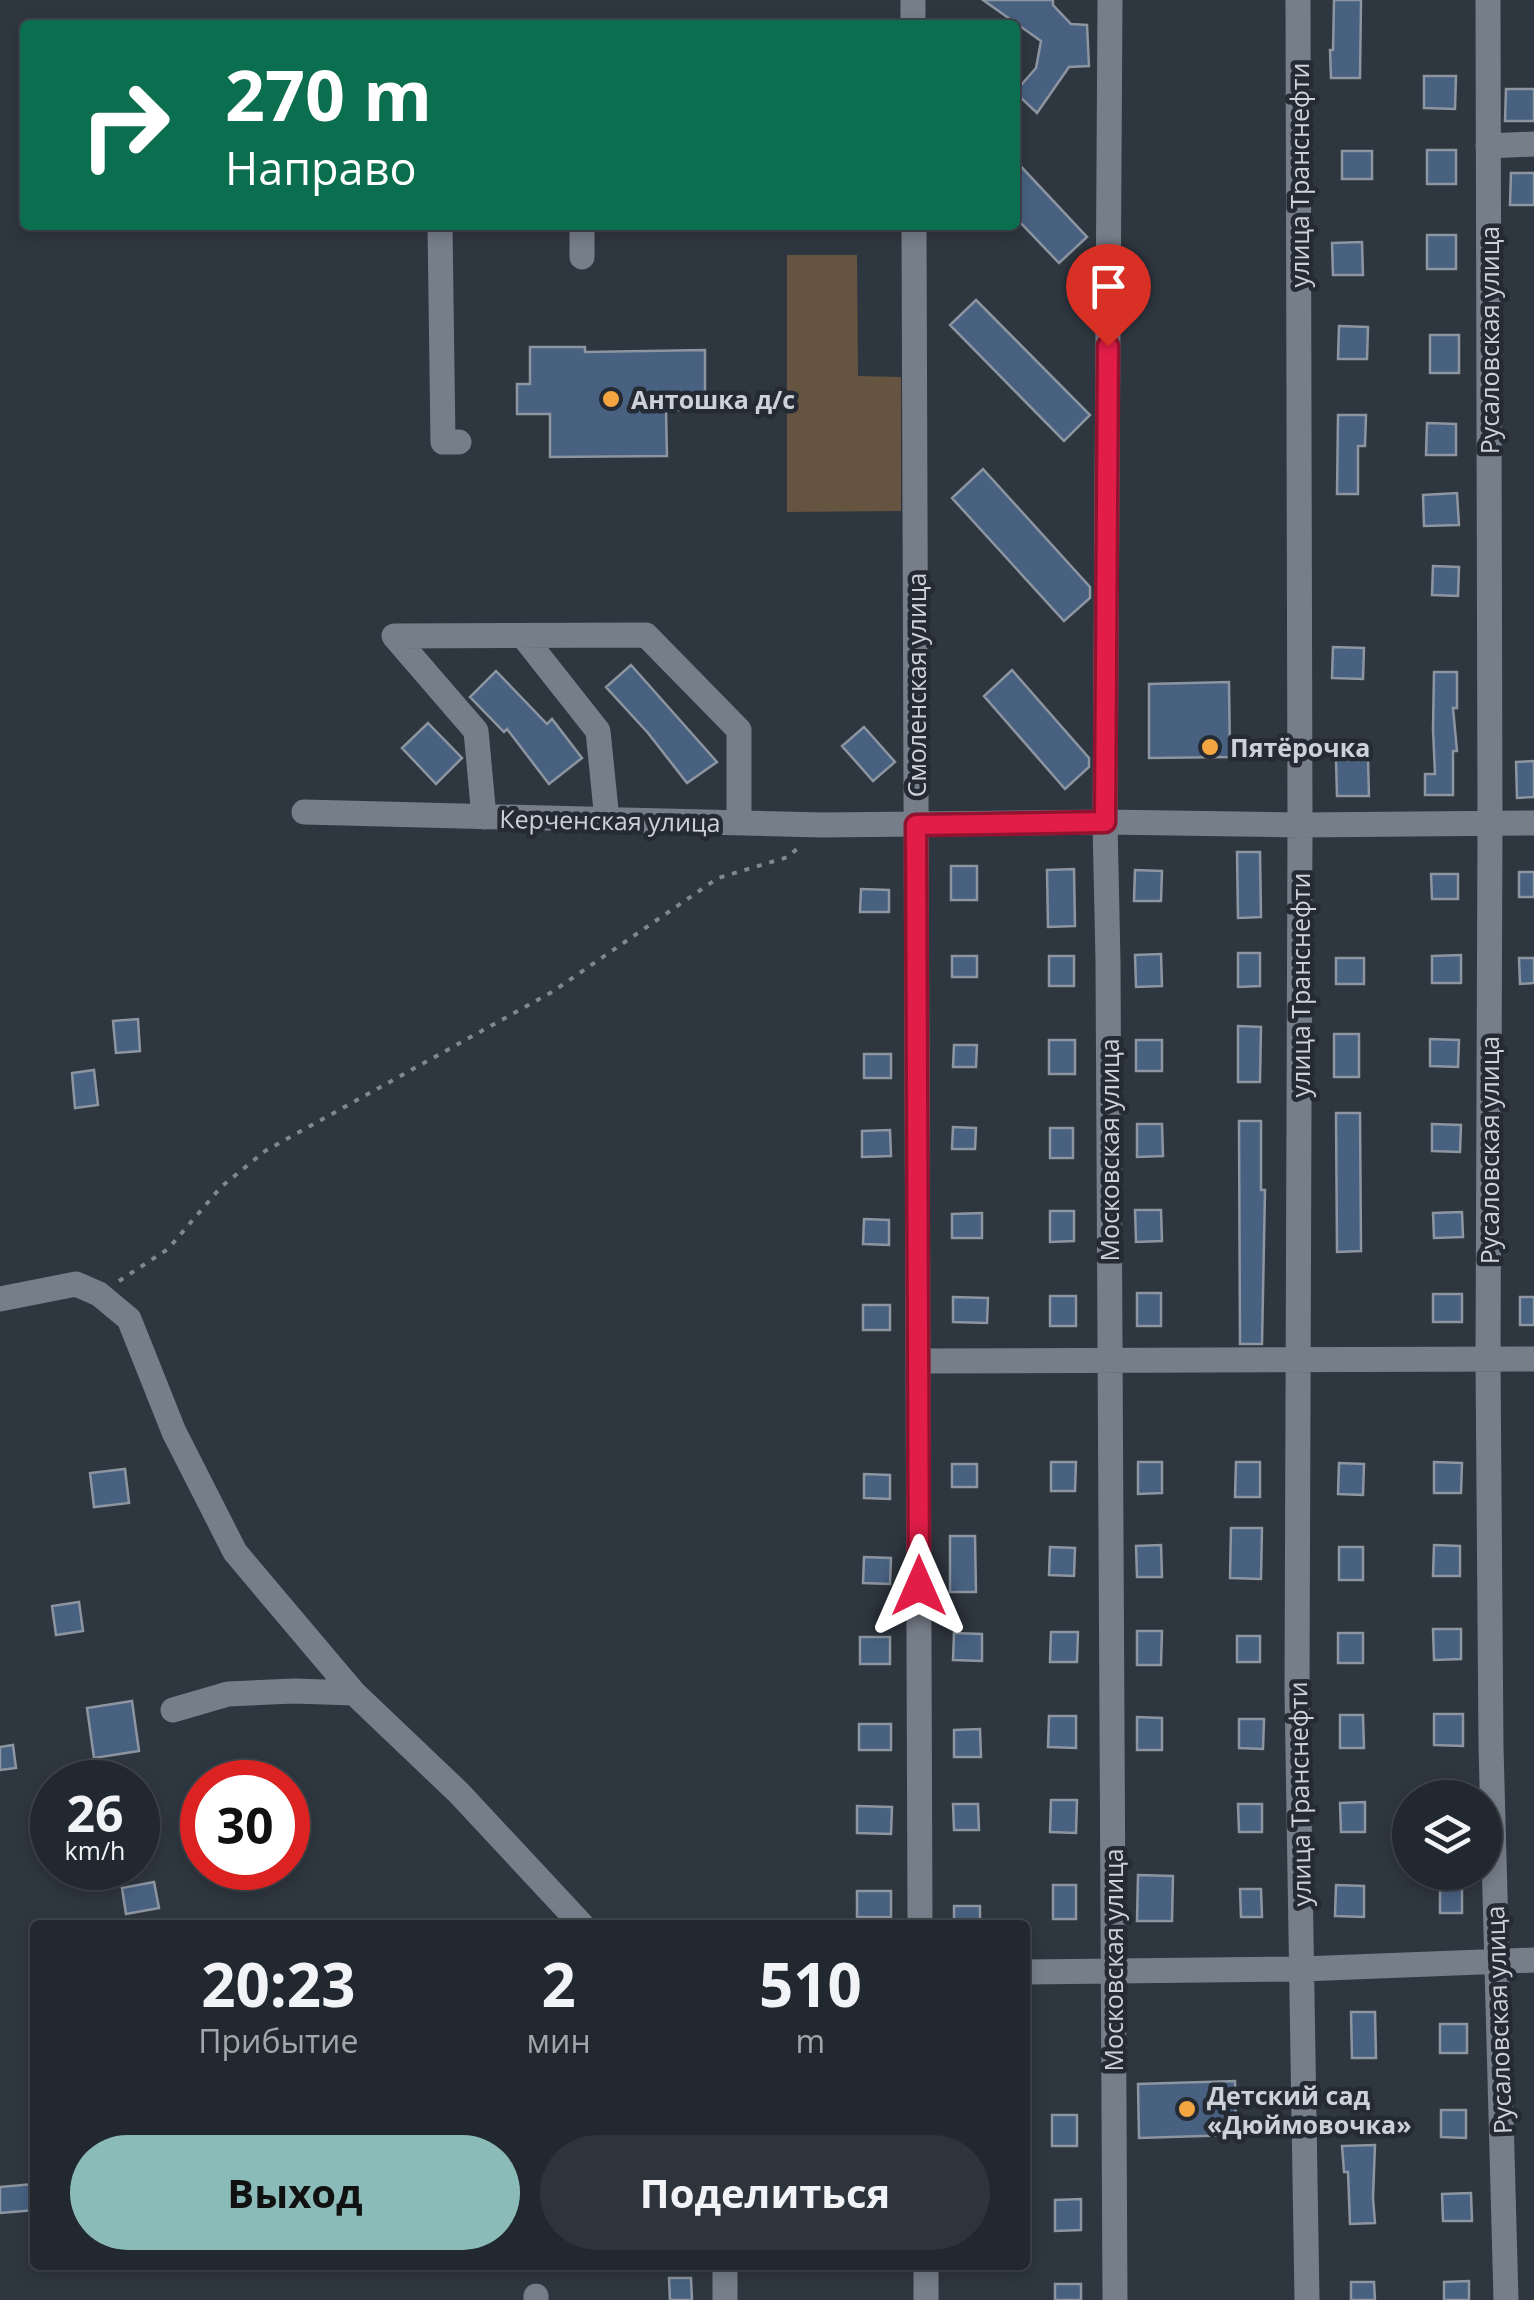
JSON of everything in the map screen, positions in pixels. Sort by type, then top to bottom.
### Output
[{"type":"street","name":"Московская улица","points":[[1110,0],[1105,822],[1115,2300]]},
{"type":"street","name":"улица Транснефти","points":[[1298,0],[1297,1691],[1307,2300]]},
{"type":"street","name":"Русаловская улица","points":[[1488,0],[1491,1747],[1506,2300]]},
{"type":"street","points":[[1488,146],[1534,144]]},
{"type":"street","points":[[440,230],[443,442],[459,442]]},
{"type":"street","points":[[582,230],[582,257]]},
{"type":"street","name":"Смоленская улица","points":[[914,230],[920,1920]]},
{"type":"street","points":[[484,816],[476,731],[394,636],[646,636],[739,730],[739,823]]},
{"type":"street","points":[[522,636],[598,731],[607,820]]},
{"type":"street","name":"Керченская улица","points":[[304,812],[822,825],[1534,823]]},
{"type":"street","points":[[0,1300],[76,1284],[99,1294],[129,1319],[174,1432],[234,1552],[354,1693],[459,1793],[577,1920]]},
{"type":"street","points":[[918,1360],[1534,1359]]},
{"type":"street","points":[[173,1710],[228,1694],[294,1690],[354,1693]]},
{"type":"street","points":[[1030,1972],[1302,1969],[1534,1960]]},
{"type":"street","points":[[725,2270],[726,2300]]},
{"type":"street","points":[[926,2270],[926,2300]]},
{"type":"path","points":[[99,1294],[168,1248],[222,1187],[265,1151],[552,992],[718,878],[788,857],[822,825]]},
{"type":"shaded area","points":[[787,255],[857,255],[858,376],[901,377],[901,511],[787,512]]},
{"type":"building","points":[[983,0],[1053,0],[1071,24],[1087,25],[1089,66],[1069,67],[1037,113],[1020,97],[1020,86],[1036,68],[1041,41],[1020,26],[1020,20],[1011,20]]},
{"type":"building","points":[[1334,0],[1361,0],[1360,78],[1331,78]]},
{"type":"building","points":[[1424,76],[1456,76],[1455,109],[1424,108]]},
{"type":"building","points":[[1506,89],[1534,89],[1534,121],[1505,121]]},
{"type":"building","points":[[1427,150],[1456,150],[1456,184],[1427,184]]},
{"type":"building","points":[[1342,151],[1372,151],[1372,179],[1342,179]]},
{"type":"building","points":[[1020,165],[1087,237],[1059,263],[1020,222]]},
{"type":"building","points":[[1511,173],[1534,173],[1534,205],[1510,205]]},
{"type":"building","points":[[1427,235],[1456,235],[1456,269],[1427,269]]},
{"type":"building","points":[[1362,242],[1363,275],[1333,275],[1332,243]]},
{"type":"building","points":[[976,300],[1090,415],[1064,441],[950,325]]},
{"type":"building","points":[[1339,326],[1368,327],[1367,359],[1338,359]]},
{"type":"building","points":[[1430,335],[1459,335],[1459,373],[1430,373]]},
{"type":"building","name":"Антошка д/с","points":[[530,347],[585,347],[585,352],[705,350],[705,410],[666,410],[667,456],[550,457],[550,414],[517,414],[517,384],[530,384]]},
{"type":"building","points":[[1338,415],[1366,415],[1365,446],[1358,446],[1358,494],[1337,494]]},
{"type":"building","points":[[1427,423],[1456,424],[1456,455],[1426,455]]},
{"type":"building","points":[[983,469],[1090,587],[1090,598],[1064,621],[952,498]]},
{"type":"building","points":[[1457,493],[1459,525],[1424,526],[1423,495]]},
{"type":"building","points":[[1433,566],[1459,567],[1458,596],[1432,595]]},
{"type":"building","points":[[1333,647],[1364,648],[1363,679],[1332,678]]},
{"type":"building","points":[[631,665],[717,762],[687,783],[606,687]]},
{"type":"building","points":[[1012,670],[1089,758],[1089,767],[1065,789],[984,696]]},
{"type":"building","points":[[496,671],[547,724],[552,719],[582,758],[549,784],[507,729],[504,732],[470,697]]},
{"type":"building","points":[[1434,672],[1457,672],[1453,795],[1425,795],[1425,774],[1435,774]]},
{"type":"building","points":[[1229,682],[1230,757],[1149,758],[1149,684]]},
{"type":"building","points":[[428,723],[462,758],[436,784],[402,748]]},
{"type":"building","points":[[864,727],[895,762],[873,781],[842,746]]},
{"type":"building","points":[[1336,760],[1368,760],[1369,796],[1337,796]]},
{"type":"building","points":[[1534,761],[1534,797],[1517,798],[1516,762]]},
{"type":"building","points":[[1237,852],[1260,852],[1261,917],[1238,918]]},
{"type":"building","points":[[951,866],[977,866],[977,900],[951,900]]},
{"type":"building","points":[[1074,869],[1075,926],[1048,927],[1047,870]]},
{"type":"building","points":[[1135,870],[1162,871],[1161,901],[1134,901]]},
{"type":"building","points":[[1519,872],[1534,872],[1534,897],[1519,897]]},
{"type":"building","points":[[1431,874],[1458,874],[1458,899],[1432,899]]},
{"type":"building","points":[[861,889],[889,890],[889,912],[860,912]]},
{"type":"building","points":[[1238,953],[1260,953],[1260,986],[1238,987]]},
{"type":"building","points":[[1161,954],[1162,986],[1136,987],[1135,955]]},
{"type":"building","points":[[1461,955],[1461,983],[1432,983],[1432,956]]},
{"type":"building","points":[[952,956],[977,956],[977,977],[952,977]]},
{"type":"building","points":[[1049,956],[1074,956],[1074,986],[1049,986]]},
{"type":"building","points":[[1336,958],[1364,958],[1364,984],[1336,984]]},
{"type":"building","points":[[1519,958],[1534,958],[1534,983],[1520,984]]},
{"type":"building","points":[[138,1019],[140,1051],[116,1053],[113,1021]]},
{"type":"building","points":[[1238,1026],[1261,1027],[1260,1082],[1238,1082]]},
{"type":"building","points":[[1334,1034],[1359,1034],[1359,1077],[1334,1077]]},
{"type":"building","points":[[1430,1039],[1459,1040],[1458,1067],[1430,1066]]},
{"type":"building","points":[[1049,1040],[1075,1040],[1075,1074],[1049,1074]]},
{"type":"building","points":[[1136,1040],[1162,1040],[1162,1071],[1136,1071]]},
{"type":"building","points":[[954,1045],[977,1045],[976,1067],[953,1067]]},
{"type":"building","points":[[864,1054],[891,1054],[891,1078],[864,1078]]},
{"type":"building","points":[[94,1070],[98,1105],[75,1108],[72,1073]]},
{"type":"building","points":[[1336,1113],[1360,1113],[1361,1251],[1337,1252]]},
{"type":"building","points":[[1239,1121],[1261,1121],[1261,1190],[1265,1190],[1262,1344],[1240,1344]]},
{"type":"building","points":[[1137,1124],[1162,1124],[1163,1156],[1137,1157]]},
{"type":"building","points":[[1432,1124],[1461,1125],[1460,1152],[1432,1151]]},
{"type":"building","points":[[953,1127],[976,1128],[975,1149],[952,1149]]},
{"type":"building","points":[[1050,1128],[1073,1128],[1073,1158],[1050,1158]]},
{"type":"building","points":[[890,1130],[891,1156],[862,1157],[862,1131]]},
{"type":"building","points":[[1135,1210],[1161,1210],[1162,1241],[1136,1242]]},
{"type":"building","points":[[1050,1211],[1074,1211],[1074,1241],[1050,1242]]},
{"type":"building","points":[[1462,1212],[1463,1237],[1434,1238],[1433,1213]]},
{"type":"building","points":[[982,1213],[982,1238],[952,1238],[952,1214]]},
{"type":"building","points":[[864,1219],[889,1220],[889,1245],[863,1244]]},
{"type":"building","points":[[1137,1293],[1161,1293],[1161,1326],[1137,1326]]},
{"type":"building","points":[[1433,1294],[1462,1294],[1462,1322],[1433,1322]]},
{"type":"building","points":[[1050,1296],[1076,1296],[1076,1326],[1050,1326]]},
{"type":"building","points":[[953,1297],[988,1298],[987,1323],[953,1322]]},
{"type":"building","points":[[1520,1297],[1534,1297],[1534,1325],[1520,1325]]},
{"type":"building","points":[[863,1305],[890,1305],[890,1330],[863,1330]]},
{"type":"building","points":[[1051,1462],[1076,1462],[1075,1491],[1051,1491]]},
{"type":"building","points":[[1138,1462],[1162,1462],[1162,1493],[1138,1494]]},
{"type":"building","points":[[1236,1462],[1260,1462],[1260,1497],[1235,1497]]},
{"type":"building","points":[[1434,1462],[1462,1463],[1461,1493],[1434,1493]]},
{"type":"building","points":[[1339,1463],[1364,1464],[1363,1495],[1338,1494]]},
{"type":"building","points":[[952,1464],[977,1464],[977,1487],[952,1487]]},
{"type":"building","points":[[125,1469],[129,1503],[94,1507],[90,1473]]},
{"type":"building","points":[[864,1474],[890,1475],[890,1499],[864,1498]]},
{"type":"building","points":[[1231,1528],[1262,1528],[1261,1579],[1230,1578]]},
{"type":"building","points":[[950,1536],[975,1536],[976,1592],[950,1592]]},
{"type":"building","points":[[1161,1545],[1162,1577],[1137,1577],[1136,1546]]},
{"type":"building","points":[[1434,1545],[1460,1546],[1460,1576],[1433,1576]]},
{"type":"building","points":[[1050,1547],[1075,1548],[1074,1576],[1049,1575]]},
{"type":"building","points":[[1339,1547],[1363,1547],[1363,1580],[1339,1580]]},
{"type":"building","points":[[864,1557],[891,1558],[890,1584],[863,1583]]},
{"type":"building","points":[[79,1602],[83,1631],[56,1635],[52,1606]]},
{"type":"building","points":[[1433,1629],[1461,1629],[1461,1659],[1434,1660]]},
{"type":"building","points":[[1137,1631],[1162,1631],[1161,1665],[1137,1665]]},
{"type":"building","points":[[1051,1632],[1078,1632],[1077,1662],[1050,1662]]},
{"type":"building","points":[[954,1633],[982,1634],[982,1661],[953,1660]]},
{"type":"building","points":[[1338,1633],[1363,1633],[1363,1663],[1338,1663]]},
{"type":"building","points":[[1237,1636],[1260,1636],[1260,1662],[1237,1662]]},
{"type":"building","points":[[860,1637],[890,1637],[890,1664],[860,1664]]},
{"type":"building","points":[[132,1701],[139,1751],[94,1758],[87,1708]]},
{"type":"building","points":[[1434,1714],[1463,1714],[1463,1746],[1434,1745]]},
{"type":"building","points":[[1340,1715],[1363,1715],[1364,1748],[1340,1748]]},
{"type":"building","points":[[1049,1716],[1076,1716],[1076,1748],[1048,1747]]},
{"type":"building","points":[[1137,1717],[1162,1718],[1162,1750],[1137,1750]]},
{"type":"building","points":[[1239,1719],[1264,1719],[1263,1749],[1239,1748]]},
{"type":"building","points":[[859,1724],[891,1724],[891,1750],[859,1750]]},
{"type":"building","points":[[980,1729],[981,1757],[954,1757],[954,1730]]},
{"type":"building","points":[[13,1745],[16,1768],[0,1770],[0,1747]]},
{"type":"building","points":[[1051,1800],[1077,1800],[1076,1833],[1050,1832]]},
{"type":"building","points":[[1365,1802],[1365,1832],[1341,1832],[1340,1803]]},
{"type":"building","points":[[953,1804],[978,1804],[979,1830],[954,1830]]},
{"type":"building","points":[[1238,1804],[1262,1804],[1262,1832],[1239,1832]]},
{"type":"building","points":[[857,1806],[892,1807],[891,1834],[857,1833]]},
{"type":"building","points":[[1138,1875],[1173,1876],[1172,1921],[1137,1921]]},
{"type":"building","points":[[1053,1885],[1076,1885],[1076,1919],[1053,1919]]},
{"type":"building","points":[[1336,1885],[1364,1886],[1364,1917],[1335,1916]]},
{"type":"building","points":[[1240,1889],[1261,1889],[1262,1917],[1241,1917]]},
{"type":"building","points":[[122,1890],[156,1890],[159,1908],[126,1914]]},
{"type":"building","points":[[1440,1890],[1462,1890],[1462,1913],[1440,1913]]},
{"type":"building","points":[[857,1891],[891,1891],[891,1917],[857,1917]]},
{"type":"building","points":[[954,1906],[980,1906],[980,1920],[954,1920]]},
{"type":"building","points":[[1351,2012],[1375,2012],[1376,2058],[1352,2058]]},
{"type":"building","points":[[1440,2024],[1467,2024],[1467,2053],[1440,2053]]},
{"type":"building","name":"Детский сад «Дюймовочка»","points":[[1235,2081],[1236,2135],[1139,2138],[1138,2084]]},
{"type":"building","points":[[1441,2110],[1466,2110],[1466,2138],[1441,2137]]},
{"type":"building","points":[[1052,2115],[1077,2115],[1077,2146],[1052,2146]]},
{"type":"building","points":[[1375,2145],[1375,2223],[1350,2224],[1348,2172],[1344,2172],[1342,2146]]},
{"type":"building","points":[[30,2184],[30,2210],[0,2213],[0,2187]]},
{"type":"building","points":[[1471,2193],[1472,2221],[1443,2221],[1442,2194]]},
{"type":"building","points":[[1081,2199],[1081,2230],[1055,2231],[1055,2200]]},
{"type":"building","points":[[669,2278],[691,2278],[692,2300],[670,2300]]},
{"type":"building","points":[[1469,2281],[1469,2300],[1444,2300],[1444,2282]]},
{"type":"building","points":[[1351,2282],[1374,2282],[1375,2300],[1351,2300]]},
{"type":"building","points":[[1055,2284],[1081,2284],[1081,2300],[1055,2300]]},
{"type":"place","name":"Антошка д/с","points":[[611,399]]},
{"type":"place","name":"Пятёрочка","points":[[1210,747]]},
{"type":"place","name":"Детский сад «Дюймовочка»","points":[[1187,2109]]},
{"type":"route","points":[[919,1586],[916,825],[1105,822],[1108,346]]}]
